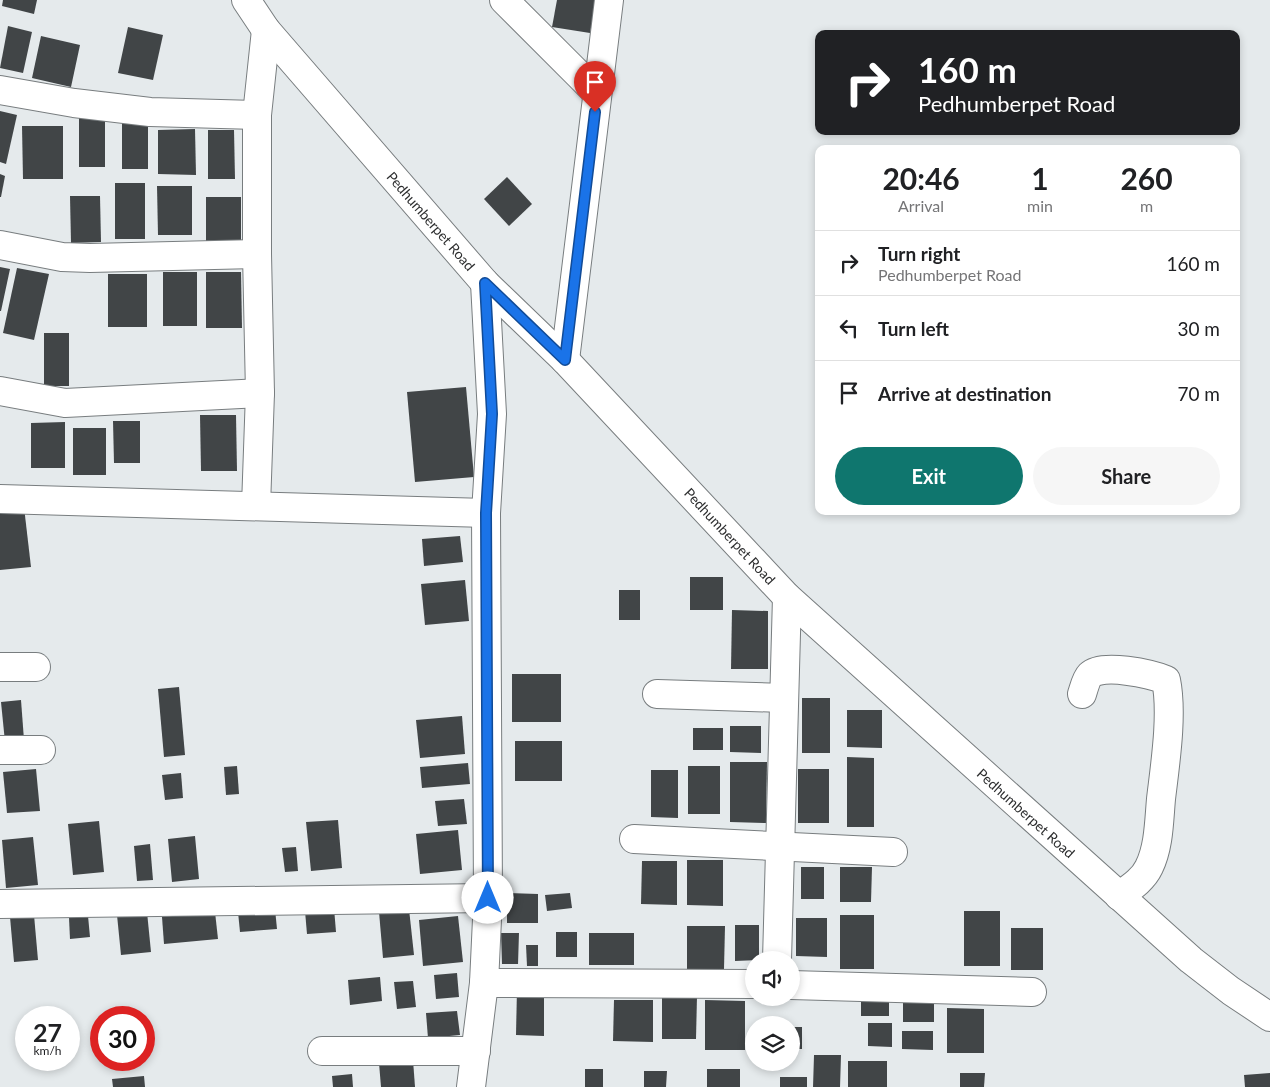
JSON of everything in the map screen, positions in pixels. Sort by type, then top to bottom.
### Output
[{"type":"street","name":"Pedhumberpet Road","points":[[246,0],[266,30],[485,283],[565,360],[787,597],[1191,960],[1231,991],[1270,1017]]},
{"type":"street","points":[[504,0],[597,93]]},
{"type":"street","points":[[565,360],[609,0]]},
{"type":"street","points":[[256,506],[260,393],[257,115],[266,30]]},
{"type":"street","points":[[0,90],[74,104],[150,112],[257,115]]},
{"type":"street","points":[[0,245],[62,257],[90,258],[257,254]]},
{"type":"street","points":[[471,1087],[484,983],[488,898],[486,513],[492,414],[485,283]]},
{"type":"street","points":[[0,390],[65,403],[260,393]]},
{"type":"street","points":[[0,499],[486,513]]},
{"type":"street","points":[[777,951],[787,597]]},
{"type":"street","points":[[0,667],[36,667]]},
{"type":"street","points":[[1082,694],[1089,676],[1098,670],[1120,670],[1166,680],[1169,694],[1166,754],[1156,845],[1149,868],[1135,885],[1119,896]]},
{"type":"street","points":[[657,694],[784,698]]},
{"type":"street","points":[[0,750],[41,750]]},
{"type":"street","points":[[634,839],[893,852]]},
{"type":"street","points":[[0,904],[488,898]]},
{"type":"street","points":[[484,983],[745,984]]},
{"type":"street","points":[[800,985],[1032,992]]},
{"type":"street","points":[[322,1051],[476,1051]]},
{"type":"building","points":[[3,0],[37,0],[34,14],[2,6]]},
{"type":"building","points":[[557,0],[596,0],[590,33],[552,27]]},
{"type":"building","points":[[8,26],[32,32],[23,73],[0,68]]},
{"type":"building","points":[[128,27],[163,35],[153,80],[118,73]]},
{"type":"building","points":[[41,36],[80,45],[71,87],[32,78]]},
{"type":"building","points":[[0,111],[17,115],[6,164],[0,162]]},
{"type":"building","points":[[79,116],[105,116],[105,167],[79,167]]},
{"type":"building","points":[[122,118],[148,118],[148,169],[122,169]]},
{"type":"building","points":[[22,126],[63,126],[63,179],[23,179]]},
{"type":"building","points":[[195,129],[196,175],[158,174],[158,130]]},
{"type":"building","points":[[208,130],[234,130],[235,179],[208,179]]},
{"type":"building","points":[[0,174],[5,176],[1,197],[0,197]]},
{"type":"building","points":[[507,177],[532,204],[509,226],[484,199]]},
{"type":"building","points":[[115,183],[145,183],[145,239],[115,239]]},
{"type":"building","points":[[157,186],[192,186],[192,235],[158,235]]},
{"type":"building","points":[[70,196],[100,196],[101,242],[71,243]]},
{"type":"building","points":[[206,197],[241,197],[241,240],[206,241]]},
{"type":"building","points":[[0,267],[10,269],[1,311],[0,311]]},
{"type":"building","points":[[17,268],[49,274],[34,340],[3,333]]},
{"type":"building","points":[[163,272],[197,272],[197,326],[163,326]]},
{"type":"building","points":[[206,272],[241,272],[242,328],[206,328]]},
{"type":"building","points":[[108,274],[147,274],[147,327],[108,327]]},
{"type":"building","points":[[44,333],[69,333],[69,386],[44,386]]},
{"type":"building","points":[[466,387],[474,477],[415,482],[407,392]]},
{"type":"building","points":[[200,415],[236,415],[237,471],[201,471]]},
{"type":"building","points":[[113,421],[140,421],[140,463],[114,463]]},
{"type":"building","points":[[65,422],[65,468],[31,468],[31,423]]},
{"type":"building","points":[[73,428],[106,428],[106,475],[73,475]]},
{"type":"building","points":[[24,507],[31,567],[0,570],[0,510]]},
{"type":"building","points":[[460,536],[463,562],[424,566],[422,539]]},
{"type":"building","points":[[690,577],[723,577],[723,610],[690,610]]},
{"type":"building","points":[[465,580],[469,621],[425,625],[421,584]]},
{"type":"building","points":[[619,590],[640,590],[640,620],[619,620]]},
{"type":"building","points":[[732,610],[768,611],[768,669],[731,669]]},
{"type":"building","points":[[512,674],[561,674],[561,722],[512,722]]},
{"type":"building","points":[[179,687],[185,755],[164,757],[158,689]]},
{"type":"building","points":[[802,698],[830,698],[830,753],[802,753]]},
{"type":"building","points":[[21,700],[24,740],[5,742],[1,702]]},
{"type":"building","points":[[847,710],[882,710],[882,748],[847,747]]},
{"type":"building","points":[[462,716],[465,754],[420,758],[416,720]]},
{"type":"building","points":[[730,726],[761,726],[761,753],[730,752]]},
{"type":"building","points":[[693,728],[723,728],[723,750],[693,750]]},
{"type":"building","points":[[515,741],[562,741],[562,781],[515,781]]},
{"type":"building","points":[[847,757],[874,758],[874,827],[847,827]]},
{"type":"building","points":[[730,762],[767,762],[766,823],[730,822]]},
{"type":"building","points":[[468,763],[470,784],[422,788],[420,767]]},
{"type":"building","points":[[237,766],[239,794],[226,795],[224,767]]},
{"type":"building","points":[[688,766],[720,766],[720,814],[688,814]]},
{"type":"building","points":[[36,769],[40,811],[7,813],[3,772]]},
{"type":"building","points":[[798,769],[829,769],[829,823],[798,823]]},
{"type":"building","points":[[651,770],[678,770],[678,818],[651,817]]},
{"type":"building","points":[[181,773],[183,798],[165,800],[162,775]]},
{"type":"building","points":[[464,799],[467,824],[438,826],[435,801]]},
{"type":"building","points":[[338,820],[342,868],[311,871],[306,822]]},
{"type":"building","points":[[99,821],[104,872],[73,875],[68,824]]},
{"type":"building","points":[[458,830],[462,870],[420,874],[416,834]]},
{"type":"building","points":[[195,836],[199,879],[172,882],[168,839]]},
{"type":"building","points":[[33,837],[38,885],[6,888],[2,840]]},
{"type":"building","points":[[150,844],[153,880],[137,881],[134,846]]},
{"type":"building","points":[[296,847],[298,871],[285,872],[282,848]]},
{"type":"building","points":[[687,860],[723,860],[723,906],[687,905]]},
{"type":"building","points":[[642,861],[677,861],[677,905],[641,904]]},
{"type":"building","points":[[801,867],[824,867],[824,899],[801,899]]},
{"type":"building","points":[[840,867],[872,867],[871,902],[840,902]]},
{"type":"building","points":[[507,893],[538,894],[538,923],[507,923]]},
{"type":"building","points":[[570,893],[572,908],[547,911],[545,895]]},
{"type":"building","points":[[334,908],[336,932],[307,934],[305,911]]},
{"type":"building","points":[[275,909],[277,929],[240,932],[238,912]]},
{"type":"building","points":[[409,909],[414,955],[383,958],[379,912]]},
{"type":"building","points":[[964,911],[1000,911],[1000,966],[964,966]]},
{"type":"building","points":[[147,912],[151,952],[121,955],[117,915]]},
{"type":"building","points":[[215,912],[218,939],[164,944],[162,917]]},
{"type":"building","points":[[34,915],[38,960],[14,962],[10,917]]},
{"type":"building","points":[[840,915],[874,915],[874,969],[840,969]]},
{"type":"building","points":[[88,916],[90,937],[70,939],[69,918]]},
{"type":"building","points":[[458,916],[463,962],[423,966],[419,920]]},
{"type":"building","points":[[796,918],[827,918],[827,957],[800,956],[800,951],[796,951]]},
{"type":"building","points":[[735,925],[759,925],[759,951],[745,951],[745,961],[735,961]]},
{"type":"building","points":[[687,926],[725,926],[724,969],[687,969]]},
{"type":"building","points":[[1011,928],[1043,928],[1043,970],[1011,970]]},
{"type":"building","points":[[556,932],[577,932],[577,957],[556,957]]},
{"type":"building","points":[[501,933],[519,933],[518,964],[502,964]]},
{"type":"building","points":[[589,933],[634,933],[634,965],[589,965]]},
{"type":"building","points":[[526,945],[538,945],[538,966],[527,966]]},
{"type":"building","points":[[457,973],[459,997],[436,999],[434,975]]},
{"type":"building","points":[[380,977],[382,1001],[350,1005],[348,980]]},
{"type":"building","points":[[413,981],[416,1007],[397,1009],[394,982]]},
{"type":"building","points":[[517,989],[544,989],[544,1036],[516,1035]]},
{"type":"building","points":[[662,996],[697,996],[696,1039],[662,1039]]},
{"type":"building","points":[[903,998],[934,998],[934,1022],[903,1022]]},
{"type":"building","points":[[614,1000],[653,1000],[653,1042],[613,1041]]},
{"type":"building","points":[[705,1000],[745,1001],[745,1050],[705,1050]]},
{"type":"building","points":[[861,1000],[889,1000],[889,1016],[861,1016]]},
{"type":"building","points":[[947,1008],[984,1009],[984,1053],[947,1053]]},
{"type":"building","points":[[457,1011],[460,1035],[428,1038],[426,1013]]},
{"type":"building","points":[[868,1023],[892,1023],[892,1047],[868,1046]]},
{"type":"building","points":[[800,1027],[802,1027],[802,1049],[800,1049]]},
{"type":"building","points":[[902,1031],[933,1031],[933,1050],[902,1049]]},
{"type":"building","points":[[814,1055],[841,1055],[840,1087],[813,1087]]},
{"type":"building","points":[[413,1060],[415,1087],[381,1087],[379,1063]]},
{"type":"building","points":[[848,1061],[887,1061],[887,1087],[848,1087]]},
{"type":"building","points":[[585,1069],[603,1069],[603,1087],[585,1087]]},
{"type":"building","points":[[707,1069],[740,1069],[740,1087],[707,1087]]},
{"type":"building","points":[[644,1071],[667,1071],[666,1087],[644,1087]]},
{"type":"building","points":[[960,1073],[985,1073],[984,1087],[960,1087]]},
{"type":"building","points":[[1270,1073],[1270,1087],[1245,1087],[1244,1075]]},
{"type":"building","points":[[352,1074],[353,1087],[333,1087],[332,1076]]},
{"type":"building","points":[[144,1076],[145,1087],[113,1087],[112,1079]]},
{"type":"building","points":[[780,1077],[807,1077],[807,1087],[780,1087]]},
{"type":"route","points":[[488,898],[486,513],[492,414],[485,283],[565,360],[595,112]]}]
